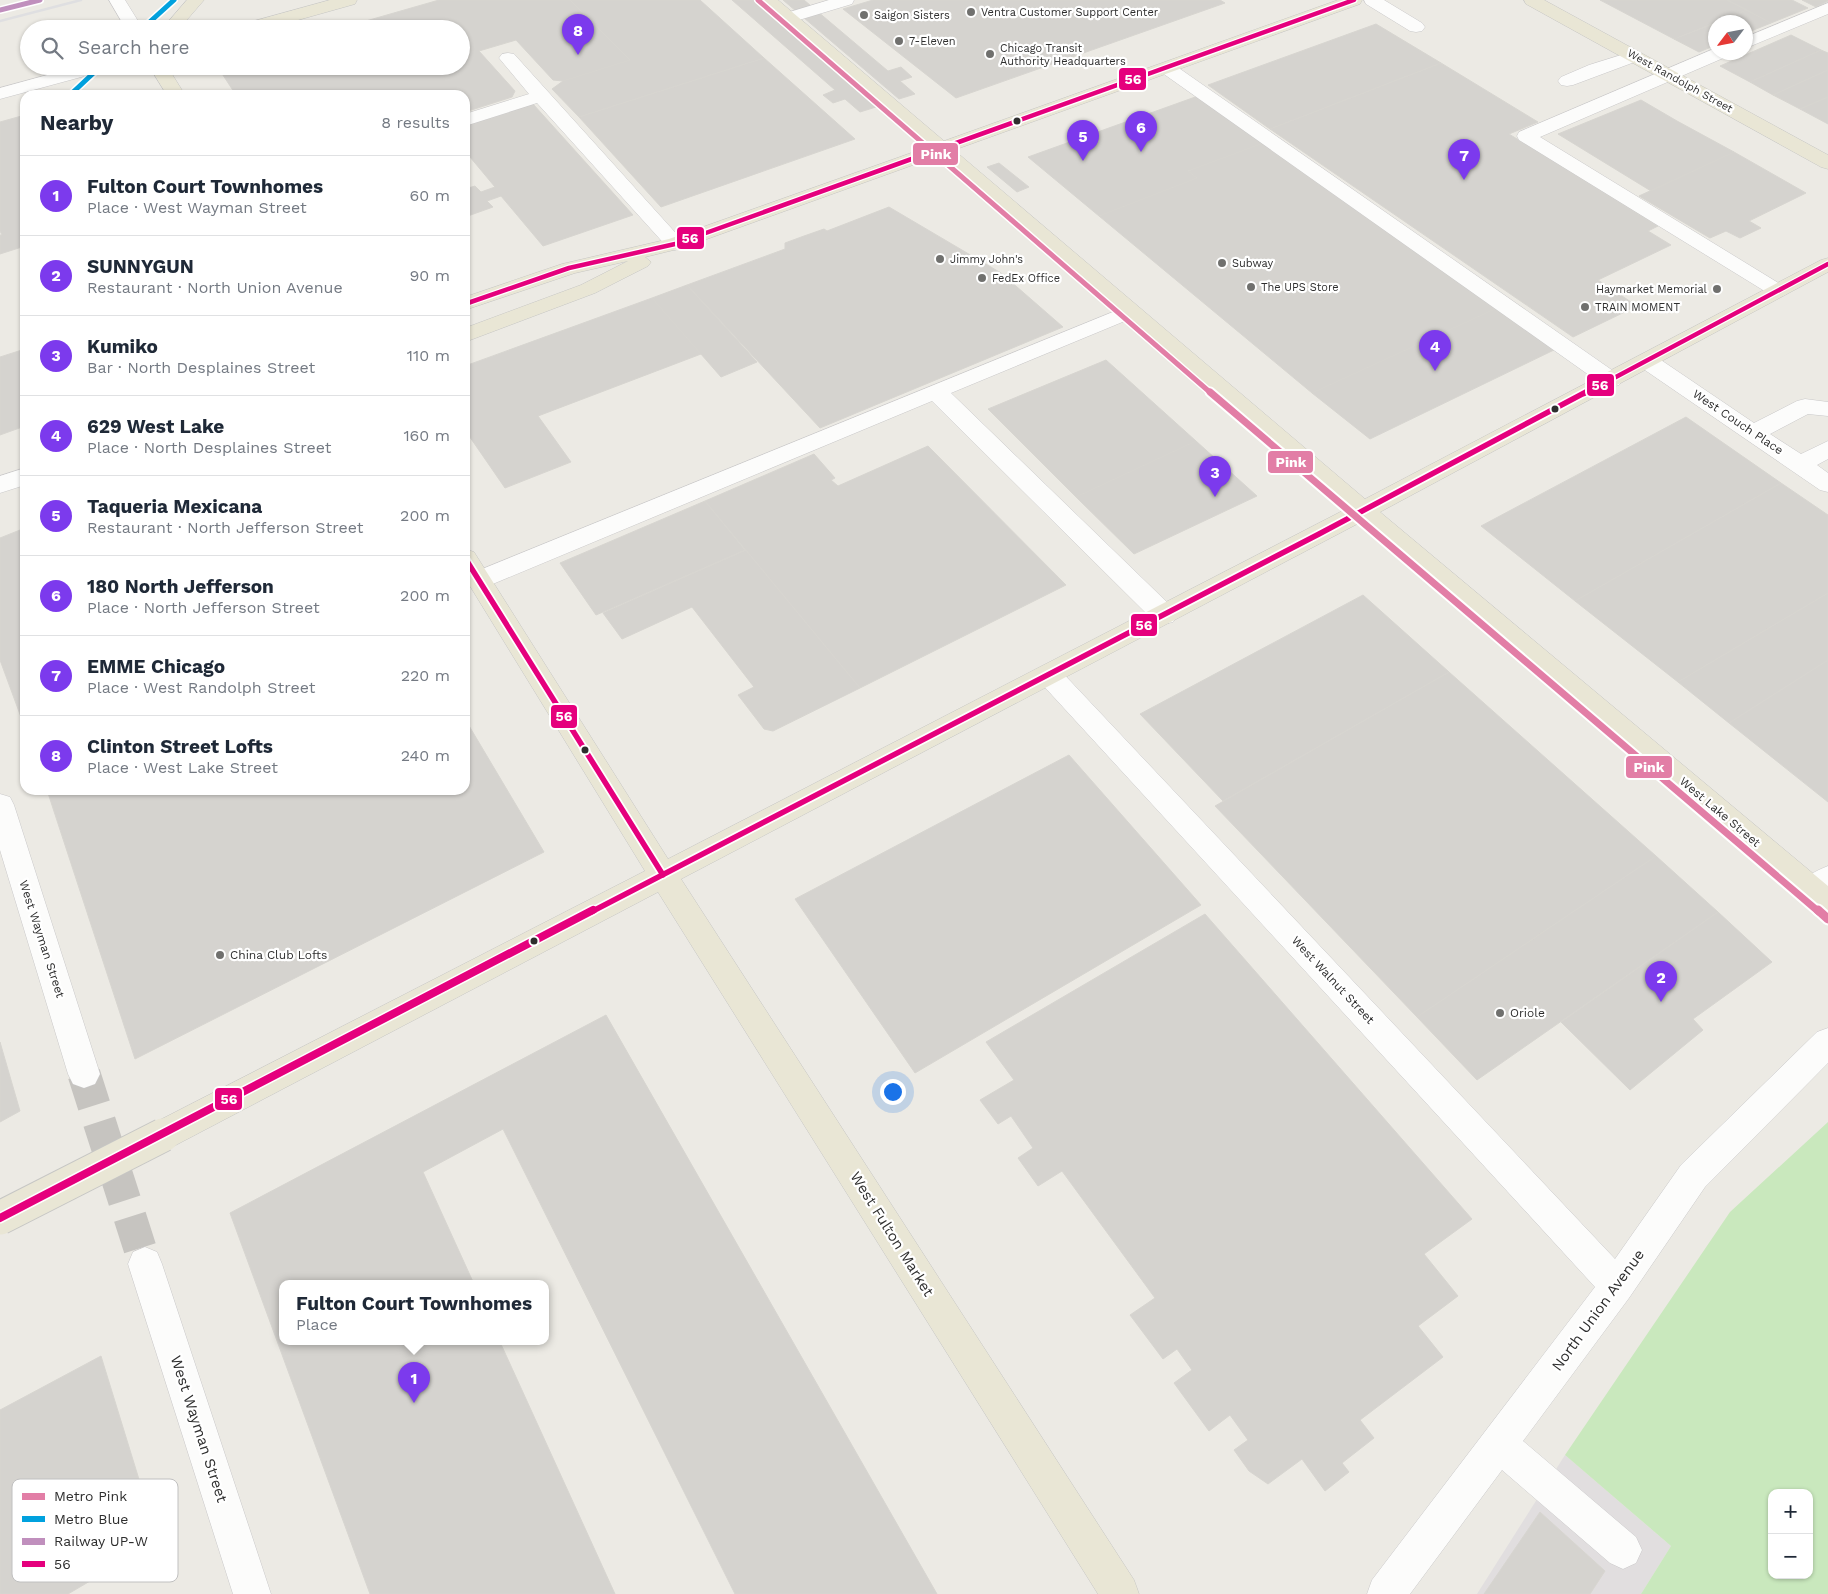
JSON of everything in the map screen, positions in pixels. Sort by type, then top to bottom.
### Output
[{"type":"main road","points":[[178,20],[196,0]]},
{"type":"main road","points":[[278,20],[349,0]]},
{"type":"main road","name":"West Lake Street","points":[[768,0],[940,150],[1363,511],[1823,890]]},
{"type":"main road","points":[[470,302],[569,268],[675,244],[1354,0]]},
{"type":"main road","name":"West Randolph Street","points":[[1532,0],[1828,163]]},
{"type":"main road","points":[[164,75],[173,90]]},
{"type":"main road","points":[[470,333],[588,289],[675,244]]},
{"type":"main road","points":[[0,1218],[164,1135],[1050,675],[1828,264]]},
{"type":"main road","name":"West Fulton Market","points":[[472,569],[663,875],[1120,1594]]},
{"type":"street","points":[[117,0],[129,20]]},
{"type":"street","points":[[789,18],[846,0]]},
{"type":"street","points":[[1372,0],[1416,27]]},
{"type":"street","points":[[1753,40],[1818,7]]},
{"type":"street","points":[[1567,80],[1634,56]]},
{"type":"street","points":[[508,58],[540,96],[675,244]]},
{"type":"street","points":[[1708,58],[1526,136],[1778,291]]},
{"type":"street","points":[[1167,68],[1611,380]]},
{"type":"street","points":[[0,94],[69,75]]},
{"type":"street","points":[[470,118],[540,96]]},
{"type":"street","points":[[472,569],[935,391],[1130,311]]},
{"type":"street","name":"West Couch Place","points":[[1647,361],[1828,484]]},
{"type":"street","points":[[935,391],[1164,615]]},
{"type":"street","points":[[1754,433],[1805,406],[1828,409]]},
{"type":"street","points":[[1800,465],[1828,449]]},
{"type":"street","points":[[0,485],[20,478]]},
{"type":"street","name":"West Walnut Street","points":[[1050,675],[1617,1286]]},
{"type":"street","name":"West Wayman Street","points":[[0,805],[84,1074]]},
{"type":"street","name":"North Union Avenue","points":[[1386,1594],[1617,1286],[1693,1176],[1828,1042]]},
{"type":"street","name":"West Wayman Street","points":[[145,1264],[252,1594]]},
{"type":"street","points":[[1499,1444],[1623,1550]]},
{"type":"shaded area","points":[[1565,1455],[1671,1546],[1641,1594],[1477,1594]]},
{"type":"green space","points":[[1828,1122],[1828,1594],[1641,1594],[1671,1546],[1565,1455],[1730,1212]]},
{"type":"building","points":[[439,0],[570,0],[630,60],[563,81],[553,80],[516,40],[479,51],[515,91],[512,97],[470,110],[470,90],[233,90],[223,75],[470,75],[470,20],[369,20]]},
{"type":"building","points":[[570,0],[700,0],[764,58],[579,117],[552,89],[563,81],[630,60]]},
{"type":"building","points":[[732,0],[753,0],[876,107],[860,112],[845,99],[833,103],[823,95],[835,90]]},
{"type":"building","points":[[783,0],[804,0],[888,71],[901,67],[912,77],[900,81],[915,94],[899,99]]},
{"type":"building","name":"Chicago Transit Authority Headquarters","points":[[873,0],[1220,0],[1225,3],[956,98],[843,9]]},
{"type":"building","points":[[1600,0],[1727,0],[1747,10],[1734,15],[1708,15],[1708,25],[1674,39]]},
{"type":"building","points":[[1727,0],[1792,0],[1808,8],[1771,23]]},
{"type":"building","points":[[1802,0],[1828,0],[1828,1],[1816,7]]},
{"type":"building","points":[[1747,10],[1771,23],[1753,30],[1753,15],[1734,15]]},
{"type":"building","points":[[1376,24],[1441,63],[1270,129],[1208,85]]},
{"type":"building","points":[[1708,26],[1708,48],[1699,52],[1674,39]]},
{"type":"building","points":[[1791,35],[1821,50],[1750,82],[1720,66],[1734,60],[1753,60],[1753,52]]},
{"type":"building","points":[[1821,50],[1828,53],[1828,70],[1773,95],[1750,82]]},
{"type":"building","points":[[764,58],[855,139],[661,207],[579,117]]},
{"type":"building","points":[[1441,63],[1538,122],[1509,134],[1658,226],[1648,231],[1671,245],[1598,280],[1637,306],[1573,337],[1270,129]]},
{"type":"building","points":[[1828,70],[1828,97],[1800,109],[1773,95]]},
{"type":"building","points":[[1198,96],[1263,143],[1188,171],[1197,178],[1099,216],[1028,157]]},
{"type":"building","points":[[1828,97],[1828,124],[1800,109]]},
{"type":"building","points":[[1641,100],[1734,152],[1651,191],[1558,134]]},
{"type":"building","points":[[533,104],[633,215],[543,246],[501,196],[487,201],[493,207],[470,215],[470,188],[475,186],[481,192],[495,187],[470,157],[470,123]]},
{"type":"building","points":[[20,116],[20,248],[0,254],[0,235],[2,235],[0,231],[0,122]]},
{"type":"building","points":[[1263,143],[1497,308],[1312,393],[1099,216],[1197,178],[1188,171]]},
{"type":"building","points":[[1734,152],[1806,193],[1749,221],[1761,228],[1740,238],[1726,231],[1710,238],[1639,196]]},
{"type":"building","points":[[999,163],[1029,187],[1017,192],[987,167]]},
{"type":"building","points":[[889,207],[1001,273],[1063,327],[820,428],[687,285],[785,249],[785,243],[824,229],[827,231]]},
{"type":"building","points":[[687,285],[757,362],[721,377],[652,298]]},
{"type":"building","points":[[652,298],[701,354],[538,416],[571,462],[505,488],[470,437],[470,364]]},
{"type":"building","points":[[1497,308],[1556,349],[1370,439],[1312,393]]},
{"type":"building","points":[[20,351],[20,428],[0,435],[0,357]]},
{"type":"building","points":[[1106,360],[1196,441],[1076,497],[988,409]]},
{"type":"building","points":[[1686,417],[1781,483],[1575,601],[1481,526]]},
{"type":"building","points":[[1196,441],[1257,496],[1134,554],[1076,497]]},
{"type":"building","points":[[928,446],[1066,585],[860,688],[705,501],[814,454],[835,478],[831,480],[838,486]]},
{"type":"building","points":[[1781,483],[1828,515],[1828,593],[1678,682],[1575,601]]},
{"type":"building","points":[[705,501],[745,550],[596,615],[560,563]]},
{"type":"building","points":[[20,530],[20,714],[0,660],[0,538]]},
{"type":"building","points":[[746,550],[860,688],[773,731],[764,729],[738,695],[754,687],[692,607],[622,639],[603,613]]},
{"type":"building","points":[[1828,593],[1828,660],[1729,723],[1678,682]]},
{"type":"building","points":[[1363,595],[1449,672],[1223,801],[1140,714]]},
{"type":"building","points":[[1828,660],[1828,802],[1729,723]]},
{"type":"building","points":[[1449,672],[1656,856],[1417,1017],[1215,806]]},
{"type":"building","name":"China Club Lofts","points":[[470,727],[544,852],[135,1059],[49,795],[470,795]]},
{"type":"building","points":[[1069,755],[1201,905],[915,1073],[795,899]]},
{"type":"building","points":[[1656,856],[1718,912],[1477,1080],[1417,1017]]},
{"type":"building","points":[[1718,912],[1772,962],[1693,1019],[1703,1030],[1630,1090],[1561,1022]]},
{"type":"building","points":[[1205,914],[1472,1219],[1424,1254],[1458,1296],[1418,1326],[1443,1357],[1360,1420],[1374,1438],[1342,1463],[1349,1472],[1325,1491],[1302,1459],[1268,1484],[1249,1471],[1234,1450],[1248,1440],[1230,1415],[1209,1431],[1174,1383],[1192,1370],[1177,1349],[1163,1359],[1130,1315],[1155,1298],[1062,1171],[1038,1186],[1018,1158],[1033,1148],[1011,1116],[998,1124],[980,1100],[1014,1080],[986,1042]]},
{"type":"building","points":[[606,1015],[937,1594],[735,1594],[503,1129],[423,1172],[472,1280],[279,1280],[279,1345],[501,1345],[615,1594],[370,1594],[230,1213]]},
{"type":"building","points":[[0,1042],[20,1111],[0,1122]]},
{"type":"building","points":[[101,1356],[139,1479],[12,1479],[12,1582],[88,1582],[68,1594],[0,1594],[0,1410]]},
{"type":"building","points":[[1540,1512],[1605,1571],[1590,1594],[1484,1594]]},
{"type":"tunnel","points":[[84,1074],[145,1264]]},
{"type":"railway","points":[[0,21],[81,0]]},
{"type":"metro line","name":"Blue","points":[[152,20],[174,0]]},
{"type":"metro line","name":"Pink","points":[[758,0],[1316,484],[1828,919]]},
{"type":"metro line","name":"Blue","points":[[75,90],[91,75]]},
{"type":"rail line","name":"UP-W","points":[[0,10],[40,0]]},
{"type":"transit line","name":"56","points":[[470,302],[569,268],[675,244],[1354,0]]},
{"type":"transit line","name":"56","points":[[0,1218],[1319,534],[1828,264]]},
{"type":"transit line","name":"56","points":[[470,566],[663,875]]},
{"type":"place","name":"Ventra Customer Support Center","points":[[971,12]]},
{"type":"place","name":"Saigon Sisters","points":[[864,15]]},
{"type":"place","name":"7-Eleven","points":[[899,41]]},
{"type":"place","name":"Chicago Transit Authority Headquarters","points":[[990,54]]},
{"type":"place","name":"Clinton Street Lofts","points":[[578,55]]},
{"type":"place","name":"180 North Jefferson","points":[[1141,152]]},
{"type":"place","name":"Taqueria Mexicana","points":[[1083,161]]},
{"type":"place","name":"EMME Chicago","points":[[1464,180]]},
{"type":"place","name":"Jimmy John's","points":[[940,259]]},
{"type":"place","name":"Subway","points":[[1222,263]]},
{"type":"place","name":"FedEx Office","points":[[982,278]]},
{"type":"place","name":"The UPS Store","points":[[1251,287]]},
{"type":"place","name":"Haymarket Memorial","points":[[1717,289]]},
{"type":"place","name":"TRAIN MOMENT","points":[[1585,307]]},
{"type":"place","name":"629 West Lake","points":[[1435,371]]},
{"type":"place","name":"Kumiko","points":[[1215,497]]},
{"type":"place","name":"China Club Lofts","points":[[220,955]]},
{"type":"place","name":"SUNNYGUN","points":[[1661,1002]]},
{"type":"place","name":"Oriole","points":[[1500,1013]]},
{"type":"place","name":"Fulton Court Townhomes","points":[[414,1403]]}]
